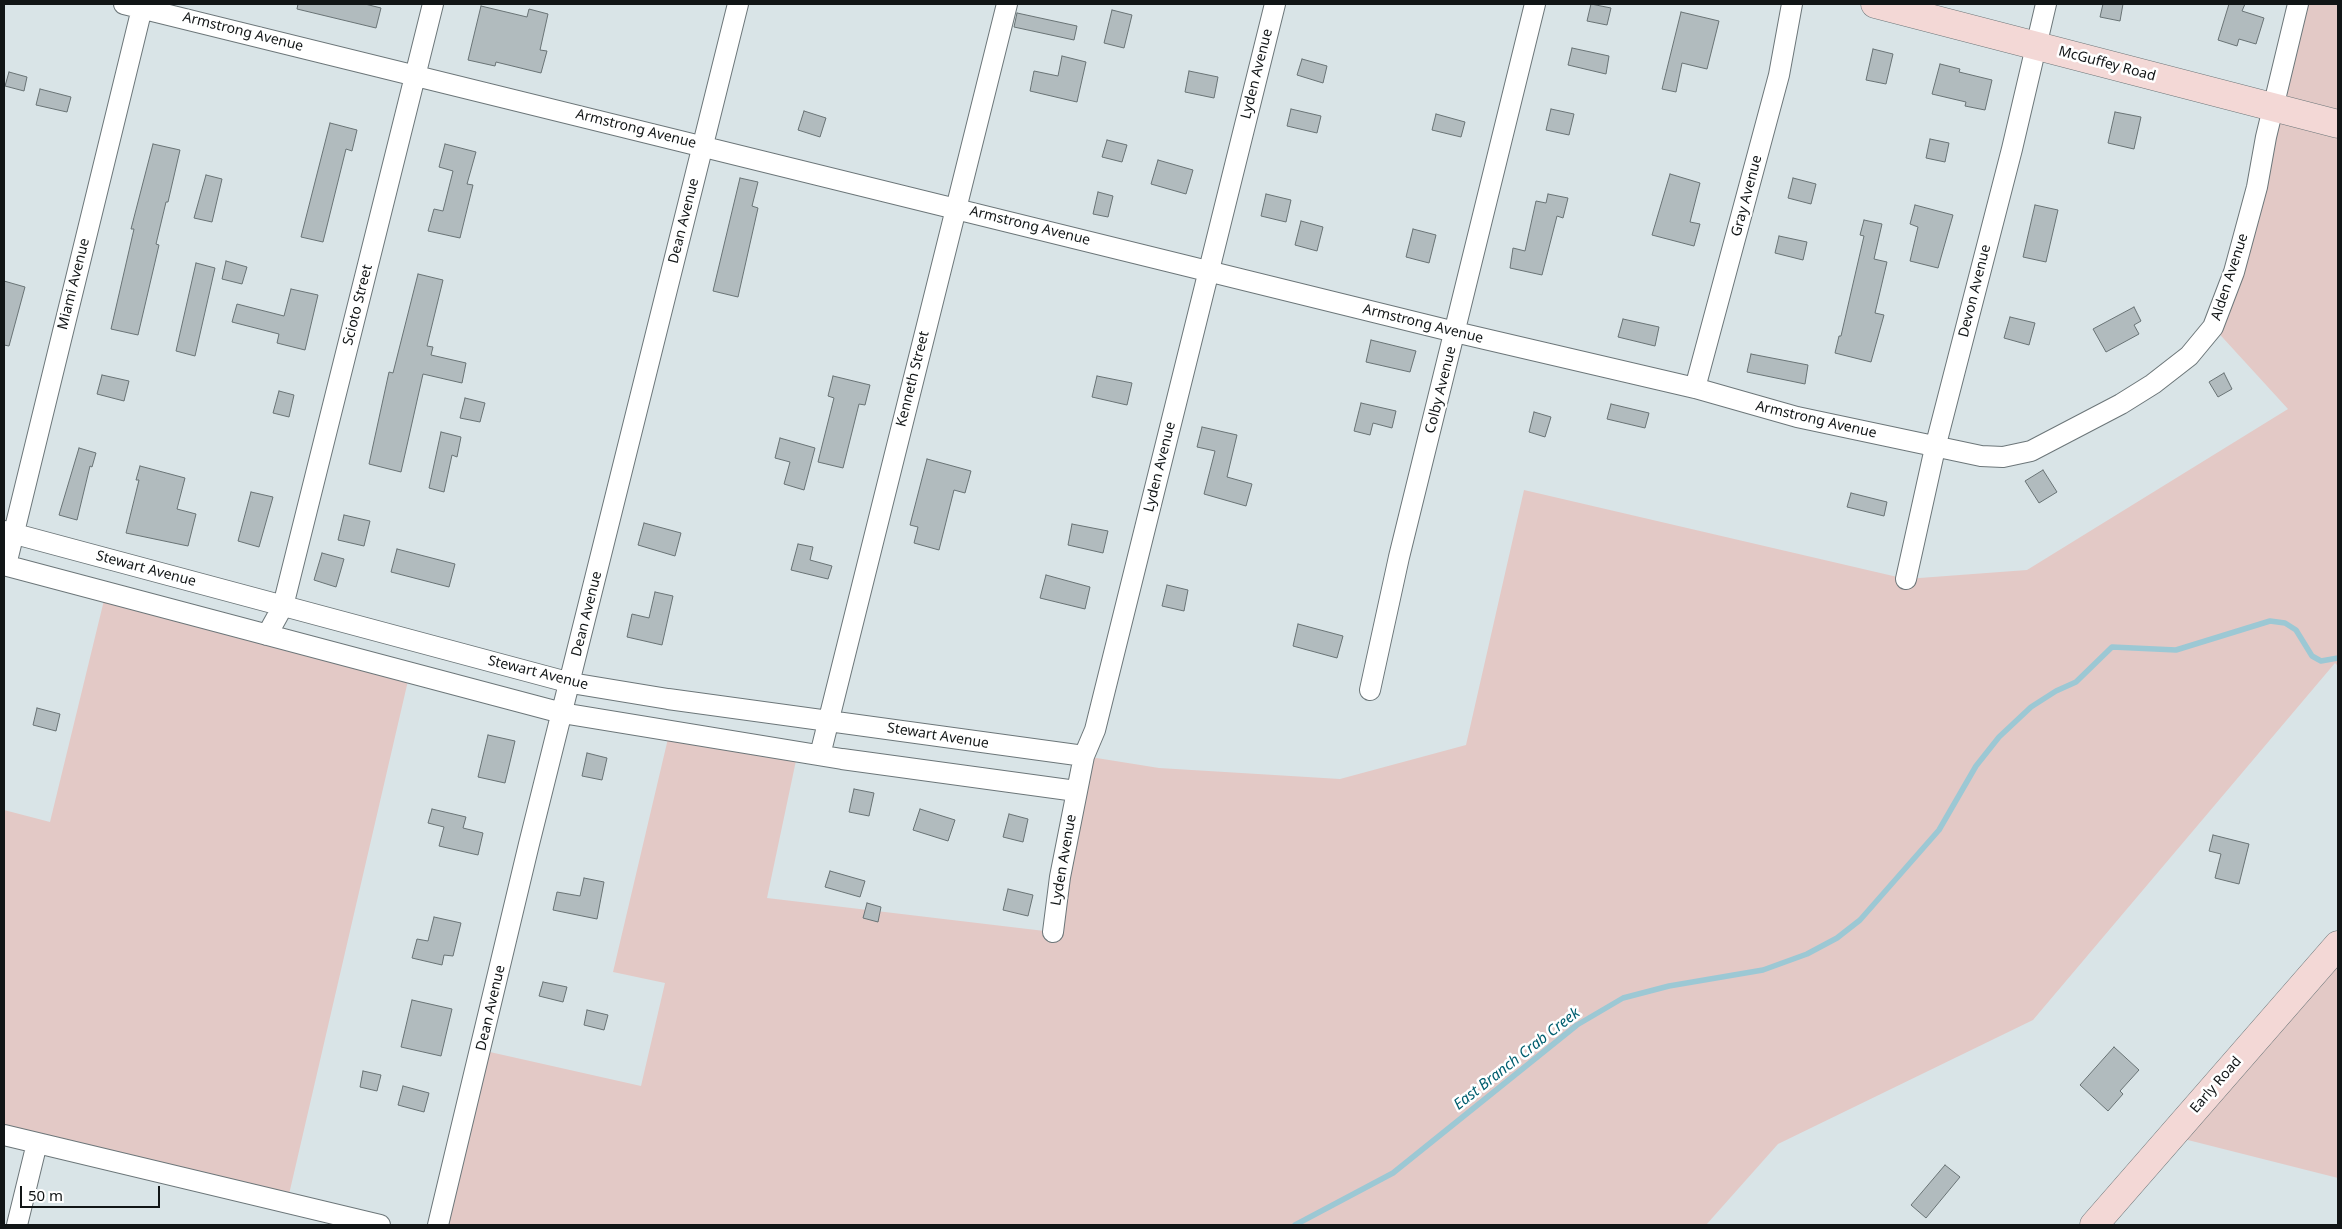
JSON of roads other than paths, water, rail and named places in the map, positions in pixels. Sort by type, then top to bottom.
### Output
[{"type":"street","name":"Scioto Street","points":[[267,635],[283,606],[433,4]]},
{"type":"street","name":"Dean Avenue","points":[[438,1225],[562,713],[738,4]]},
{"type":"street","name":"Kenneth Street","points":[[820,755],[846,643],[884,505],[1007,4]]},
{"type":"street","name":"Lyden Avenue","points":[[1053,932],[1076,791],[1084,756],[1095,730],[1275,4]]},
{"type":"street","name":"Colby Avenue","points":[[1370,690],[1399,557],[1535,4]]},
{"type":"street","name":"Gray Avenue","points":[[1695,388],[1779,75],[1792,4]]},
{"type":"street","name":"McGuffey Road","points":[[1875,4],[2338,124]]},
{"type":"street","name":"Devon Avenue","points":[[1906,579],[1935,448],[2009,159],[2046,4]]},
{"type":"street","name":"Alden Avenue","points":[[1935,448],[1980,456],[2004,457],[2031,451],[2121,404],[2153,384],[2189,356],[2213,327],[2224,303],[2257,187],[2273,108],[2298,4]]},
{"type":"street","name":"Armstrong Avenue","points":[[136,5],[1455,332],[1695,388],[1797,417],[1935,448]]},
{"type":"street","name":"Miami Avenue","points":[[5,565],[9,532],[136,5]]},
{"type":"street","name":"Stewart Avenue","points":[[9,532],[570,683],[668,699],[1084,756]]},
{"type":"street","points":[[5,565],[562,713],[820,755],[1076,791]]},
{"type":"street","name":"Early Road","points":[[2094,1225],[2338,945]]},
{"type":"street","points":[[4,1134],[380,1225]]},
{"type":"street","points":[[17,1225],[37,1143]]},
{"type":"waterway","name":"East Branch Crab Creek","points":[[1295,1225],[1393,1173],[1577,1025],[1623,998],[1669,986],[1763,970],[1807,954],[1837,938],[1860,920],[1939,830],[1976,766],[1999,737],[2031,707],[2056,691],[2076,682],[2112,647],[2176,650],[2270,621],[2285,623],[2296,630],[2312,656],[2321,661],[2338,658]]}]
